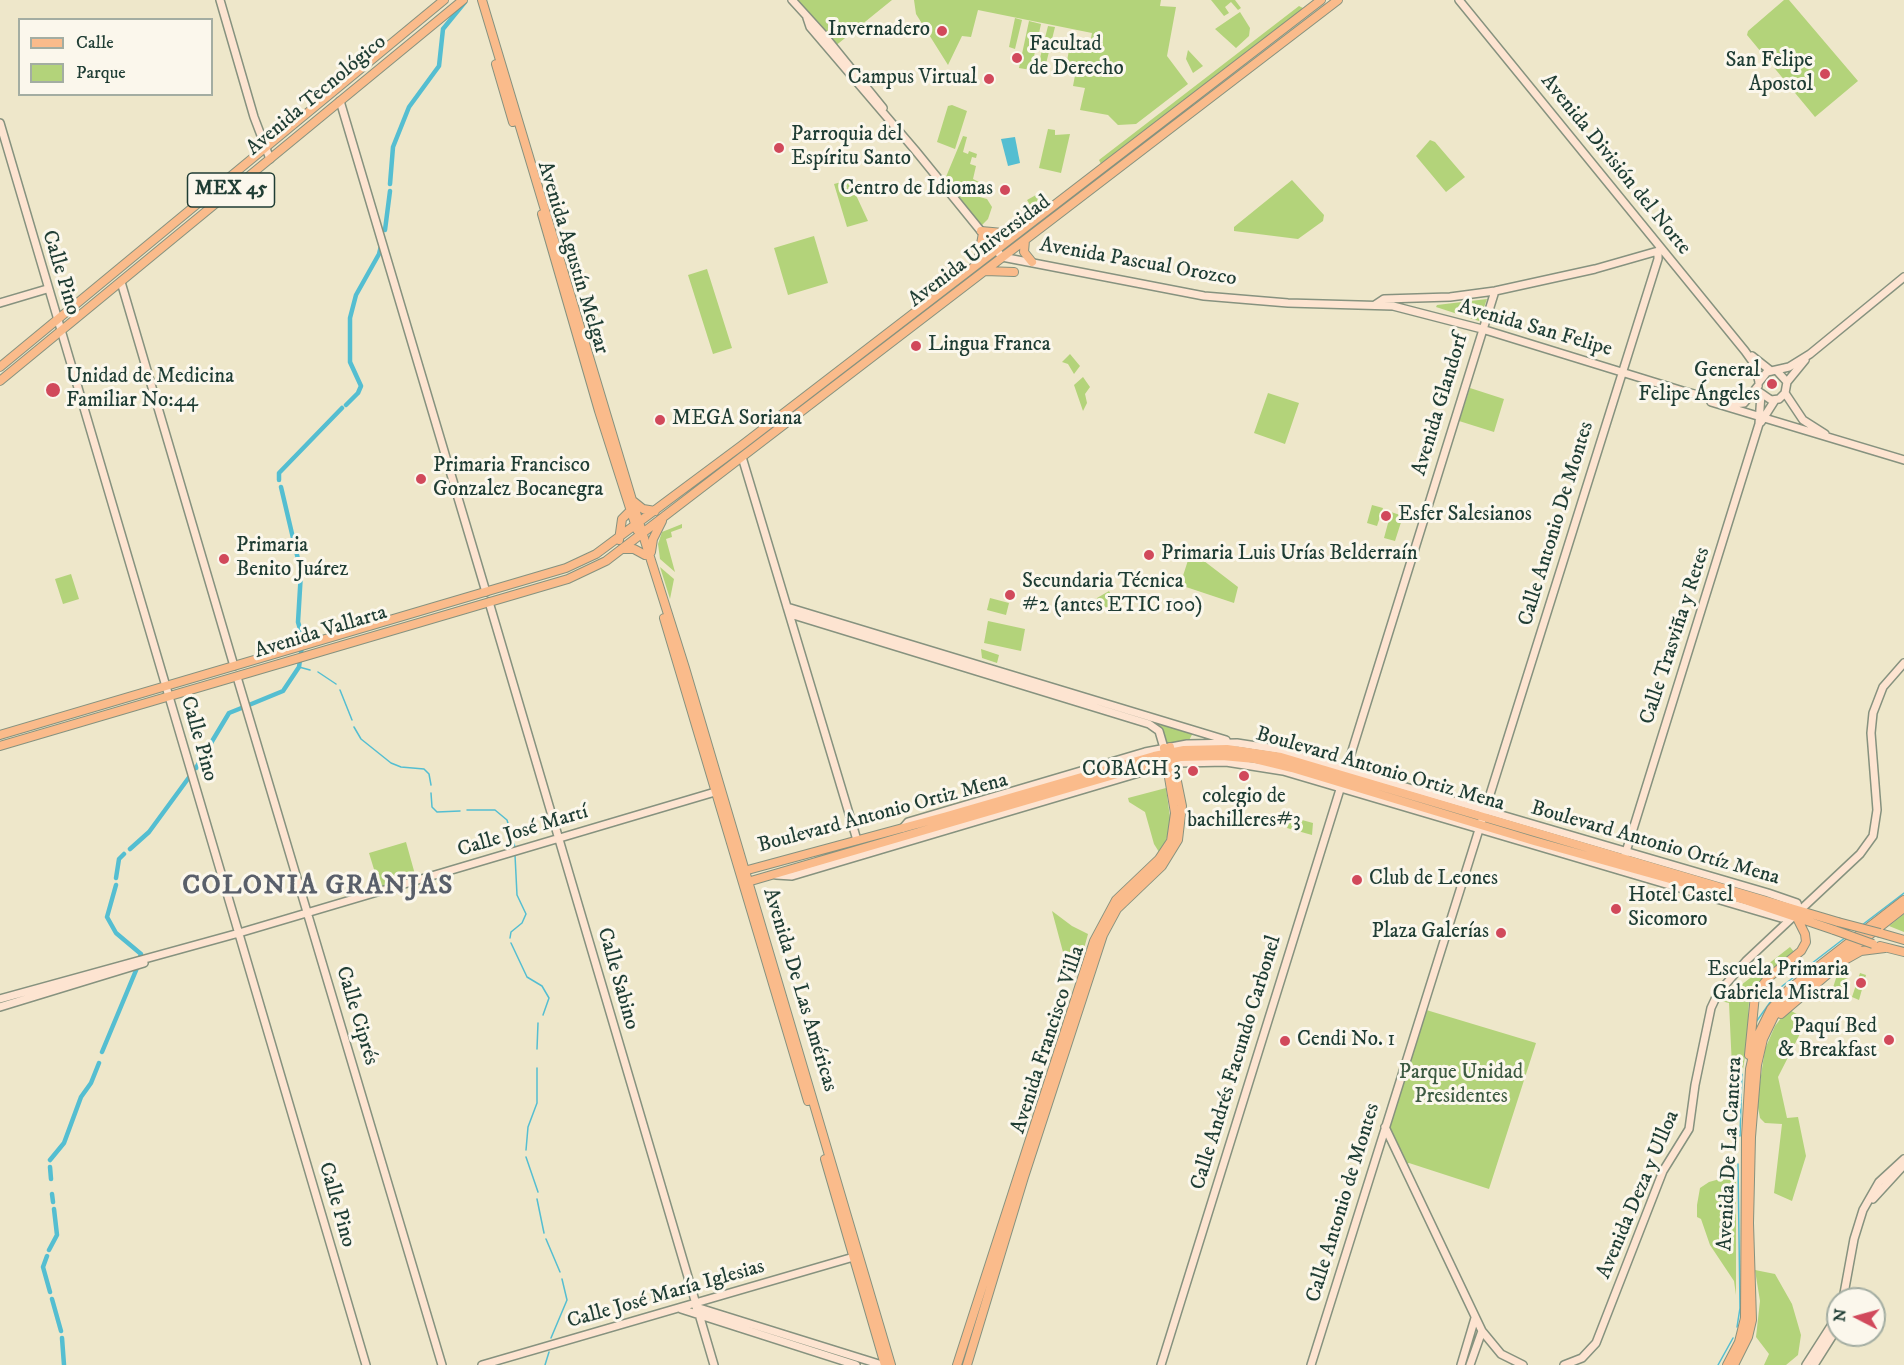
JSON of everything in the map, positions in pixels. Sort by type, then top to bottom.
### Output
[{"type":"main road","name":"Avenida Tecnológico","points":[[0,367],[444,0]]},
{"type":"main road","name":"Avenida Tecnológico","points":[[0,381],[463,0]]},
{"type":"main road","name":"Avenida Agustín Melgar","points":[[478,0],[632,500],[637,525]]},
{"type":"main road","name":"Avenida Agustín Melgar","points":[[478,0],[630,511],[637,525]]},
{"type":"main road","name":"Avenida Universidad","points":[[637,525],[1321,0]]},
{"type":"main road","name":"Avenida Universidad","points":[[641,535],[1338,0]]},
{"type":"main road","points":[[977,263],[982,232],[1016,234]]},
{"type":"main road","points":[[1026,239],[1023,250],[1032,262]]},
{"type":"main road","points":[[984,272],[1014,273]]},
{"type":"main road","points":[[632,500],[643,509],[655,511]]},
{"type":"main road","points":[[619,540],[622,519],[630,511]]},
{"type":"main road","points":[[624,549],[634,549],[648,556],[653,539],[664,517]]},
{"type":"main road","name":"Avenida Vallarta","points":[[0,735],[566,568],[619,540],[637,525]]},
{"type":"main road","name":"Avenida De Las Américas","points":[[637,525],[856,1256],[891,1365]]},
{"type":"main road","name":"Avenida Vallarta","points":[[0,746],[568,579],[606,561],[641,535]]},
{"type":"main road","name":"Avenida De Las Américas","points":[[648,556],[715,792],[742,873]]},
{"type":"main road","name":"Boulevard Antonio Ortiz Mena","points":[[742,873],[857,840],[1170,758],[1218,749],[1259,752],[1699,890],[1797,913]]},
{"type":"main road","name":"Boulevard Antonio Ortiz Mena","points":[[745,883],[1170,758],[1187,756],[1255,759],[1400,790],[1481,820],[1530,827],[1625,855],[1836,926],[1873,944],[1904,952]]},
{"type":"main road","name":"Avenida Francisco Villa","points":[[957,1365],[1094,941],[1116,900],[1159,859],[1171,841],[1175,813],[1170,758]]},
{"type":"main road","name":"Avenida Francisco Villa","points":[[967,1365],[1024,1177],[1103,935],[1117,909],[1162,866],[1177,845],[1183,814],[1170,758]]},
{"type":"main road","points":[[759,867],[759,873],[764,878]]},
{"type":"main road","name":"Avenida De La Cantera","points":[[1727,1365],[1739,1342],[1745,1318],[1744,1186],[1750,1070],[1761,1028],[1778,1001],[1803,977],[1904,900]]},
{"type":"main road","name":"Avenida De La Cantera","points":[[1734,1365],[1748,1336],[1752,1320],[1749,1223],[1751,1137],[1756,1065],[1761,1046],[1771,1022],[1794,994],[1904,908]]},
{"type":"main road","points":[[1750,1070],[1753,999],[1764,983],[1798,954],[1805,944],[1805,934],[1797,913]]},
{"type":"main road","name":"Boulevard Antonio Ortiz Mena","points":[[1836,926],[1880,933],[1904,940]]},
{"type":"main road","points":[[1771,1022],[1851,955],[1865,950],[1885,948]]},
{"type":"main road","name":"Avenida De Las Américas","points":[[856,1256],[884,1365]]},
{"type":"street","points":[[220,0],[270,159]]},
{"type":"street","points":[[792,0],[858,76],[887,116],[1002,257]]},
{"type":"street","name":"Avenida División del Norte","points":[[1459,0],[1745,351],[1755,365],[1759,384]]},
{"type":"street","points":[[340,101],[486,592]]},
{"type":"street","name":"Calle Pino","points":[[0,123],[47,289],[366,1365]]},
{"type":"street","name":"Avenida Pascual Orozco","points":[[1002,257],[1204,296],[1288,303],[1375,305],[1384,299],[1450,297],[1495,291],[1595,269],[1660,249]]},
{"type":"street","name":"Calle Antonio De Montes","points":[[1481,820],[1660,249]]},
{"type":"street","points":[[1810,354],[1763,375],[1759,384],[1761,394],[1767,399],[1775,400],[1785,393],[1787,382],[1810,354],[1904,277]]},
{"type":"street","points":[[121,282],[234,666]]},
{"type":"street","points":[[0,303],[47,289]]},
{"type":"street","name":"Avenida Glandorf","points":[[1342,779],[1495,291]]},
{"type":"street","name":"Avenida San Felipe","points":[[1375,305],[1393,306],[1482,329],[1683,391],[1761,420],[1904,460]]},
{"type":"street","name":"Avenida División del Norte","points":[[1745,351],[1774,371]]},
{"type":"street","points":[[1774,371],[1787,382]]},
{"type":"street","name":"Avenida San Felipe","points":[[1683,391],[1740,404],[1749,399],[1759,384]]},
{"type":"street","name":"Avenida San Felipe","points":[[1785,393],[1796,412],[1809,425],[1838,440]]},
{"type":"street","name":"Calle Trasviña y Retes","points":[[1625,855],[1761,420],[1761,394]]},
{"type":"street","name":"Calle Trasviña y Retes","points":[[1761,420],[1775,400]]},
{"type":"street","points":[[742,457],[857,840]]},
{"type":"street","name":"Calle Sabino","points":[[489,602],[714,1365]]},
{"type":"street","points":[[789,611],[1237,743],[1276,749],[1342,779]]},
{"type":"street","points":[[789,611],[1149,724],[1158,731],[1170,758]]},
{"type":"street","name":"Avenida Deza y Ulloa","points":[[1564,1365],[1582,1358],[1596,1343],[1663,1171],[1689,1129],[1695,1084],[1714,999],[1730,977],[1866,848],[1873,836],[1877,810],[1871,734],[1873,712],[1883,687],[1904,663]]},
{"type":"street","name":"Calle Ciprés","points":[[237,677],[442,1365]]},
{"type":"street","points":[[903,828],[908,822],[975,802],[1237,743]]},
{"type":"street","points":[[776,875],[792,876],[1020,808],[1170,758],[1260,766],[1342,779]]},
{"type":"street","name":"Calle Andrés Facundo Carbonel","points":[[1161,1365],[1342,779]]},
{"type":"street","name":"Calle José Martí","points":[[0,999],[239,933],[715,792]]},
{"type":"street","name":"Calle Antonio de Montes","points":[[1311,1365],[1481,820]]},
{"type":"street","name":"Calle José Martí","points":[[0,1007],[168,953]]},
{"type":"street","points":[[1384,1127],[1482,1331],[1500,1354],[1523,1365]]},
{"type":"street","points":[[1847,1287],[1854,1239],[1863,1210],[1879,1182],[1904,1159]]},
{"type":"street","points":[[1848,1287],[1867,1210],[1883,1185],[1904,1165]]},
{"type":"street","name":"Calle José María Iglesias","points":[[482,1365],[681,1309],[697,1308],[856,1256]]},
{"type":"street","points":[[681,1309],[697,1308],[884,1365]]},
{"type":"street","points":[[697,1308],[856,1365]]},
{"type":"street","points":[[1461,1365],[1475,1318]]},
{"type":"street","points":[[1470,1365],[1482,1331]]},
{"type":"street","points":[[1806,1365],[1826,1334]]},
{"type":"street","points":[[1814,1365],[1826,1346]]},
{"type":"green space","points":[[792,0],[892,0],[834,47]]},
{"type":"green space","points":[[914,0],[1161,0],[1160,6],[1176,7],[1167,56],[1188,84],[1136,124],[1118,125],[1108,115],[1080,110],[1085,88],[1073,86],[1077,65],[1086,65],[1067,61],[1069,50],[1088,53],[1092,33],[978,10],[971,37],[962,36],[948,65],[916,14]]},
{"type":"green space","points":[[1211,0],[1235,0],[1241,8],[1238,10],[1231,2],[1225,7],[1229,13],[1224,16]]},
{"type":"green space","points":[[1784,0],[1789,0],[1858,81],[1815,117],[1747,35],[1748,31]]},
{"type":"green space","points":[[1299,6],[1305,9],[1102,166],[1099,160]]},
{"type":"green space","points":[[1240,12],[1250,28],[1249,36],[1236,48],[1215,29]]},
{"type":"green space","points":[[1015,18],[1022,20],[1015,49],[1009,47]]},
{"type":"green space","points":[[1029,21],[1041,24],[1031,70],[1019,68]]},
{"type":"green space","points":[[1048,26],[1055,27],[1044,72],[1037,70]]},
{"type":"green space","points":[[1188,50],[1203,66],[1193,73],[1186,59]]},
{"type":"green space","points":[[952,105],[967,111],[955,149],[937,142],[948,106]]},
{"type":"green space","points":[[1048,129],[1055,130],[1055,135],[1070,134],[1061,173],[1039,168]]},
{"type":"green space","points":[[963,136],[967,137],[963,152],[968,154],[969,151],[977,154],[976,158],[972,157],[970,164],[976,166],[973,179],[981,183],[976,196],[987,199],[992,207],[988,219],[979,228],[943,184]]},
{"type":"green space","points":[[1430,140],[1435,142],[1465,177],[1446,192],[1416,156]]},
{"type":"green space","points":[[849,180],[868,221],[847,227],[834,184]]},
{"type":"green space","points":[[1292,180],[1324,215],[1323,221],[1298,239],[1234,231],[1234,227]]},
{"type":"green space","points":[[1036,195],[1057,203],[1038,218],[1027,200]]},
{"type":"green space","points":[[814,236],[828,283],[788,295],[774,248]]},
{"type":"green space","points":[[707,269],[732,348],[713,354],[688,275]]},
{"type":"green space","points":[[1487,299],[1479,321],[1436,307],[1437,305]]},
{"type":"green space","points":[[1070,354],[1080,366],[1074,374],[1068,364],[1062,362]]},
{"type":"green space","points":[[1083,377],[1090,387],[1085,394],[1087,403],[1083,411],[1074,385]]},
{"type":"green space","points":[[1470,388],[1504,399],[1494,432],[1459,421]]},
{"type":"green space","points":[[1268,393],[1299,403],[1285,444],[1254,433]]},
{"type":"green space","points":[[1372,505],[1383,508],[1377,526],[1367,523]]},
{"type":"green space","points":[[1391,512],[1403,516],[1395,541],[1384,538]]},
{"type":"green space","points":[[682,524],[682,528],[671,532],[672,537],[666,539],[675,572],[660,559],[658,544],[662,532]]},
{"type":"green space","points":[[1191,551],[1238,587],[1234,603],[1180,585]]},
{"type":"green space","points":[[660,567],[674,579],[670,599]]},
{"type":"green space","points":[[71,574],[79,599],[63,604],[55,579]]},
{"type":"green space","points":[[1109,591],[1122,614],[1096,603],[1097,598]]},
{"type":"green space","points":[[990,598],[1009,603],[1006,615],[987,610]]},
{"type":"green space","points":[[988,621],[1025,629],[1021,651],[984,643]]},
{"type":"green space","points":[[981,649],[999,655],[997,663],[982,658]]},
{"type":"green space","points":[[1124,710],[1194,731],[1187,744],[1164,748],[1159,731],[1128,718]]},
{"type":"green space","points":[[1166,788],[1171,825],[1165,843],[1159,852],[1154,844],[1145,812],[1129,802],[1128,798]]},
{"type":"green space","points":[[1291,817],[1313,823],[1312,835],[1287,828]]},
{"type":"green space","points":[[406,842],[416,878],[380,889],[369,853]]},
{"type":"green space","points":[[1052,911],[1072,926],[1088,934],[1082,956],[1063,952]]},
{"type":"green space","points":[[1904,914],[1904,932],[1889,926]]},
{"type":"green space","points":[[1790,947],[1795,953],[1757,985],[1749,1000],[1747,1044],[1740,1088],[1733,1089],[1729,1003],[1721,1001],[1724,994],[1727,996]]},
{"type":"green space","points":[[1860,973],[1866,975],[1859,1000],[1852,997]]},
{"type":"green space","points":[[1837,975],[1848,979],[1841,998],[1831,994]]},
{"type":"green space","name":"Parque Unidad Presidentes","points":[[1423,1009],[1536,1043],[1489,1189],[1409,1163],[1403,1165],[1386,1129]]},
{"type":"green space","points":[[1788,1009],[1807,1020],[1778,1077],[1787,1118],[1798,1117],[1806,1156],[1792,1201],[1774,1193],[1782,1124],[1765,1123],[1760,1118],[1757,1102],[1765,1049],[1775,1026]]},
{"type":"green space","points":[[1736,1165],[1736,1295],[1734,1281],[1710,1245],[1701,1219],[1697,1217],[1697,1205],[1700,1188],[1709,1182],[1727,1177]]},
{"type":"green space","points":[[1755,1270],[1775,1274],[1792,1304],[1801,1335],[1798,1355],[1786,1365],[1764,1365],[1769,1354],[1756,1337],[1760,1301]]},
{"type":"water","points":[[1015,137],[1020,163],[1008,166],[1001,139]]},
{"type":"waterway","points":[[390,184],[393,147],[409,107],[439,66],[443,29],[465,2]]},
{"type":"waterway","points":[[385,230],[390,191]]},
{"type":"waterway","points":[[346,405],[358,393],[361,386],[350,362],[350,318],[356,295],[379,254],[381,246]]},
{"type":"waterway","points":[[279,480],[279,473],[342,408]]},
{"type":"waterway","points":[[249,705],[283,691],[299,667],[303,639],[298,622],[301,572],[281,487]]},
{"type":"waterway","points":[[299,667],[310,670]]},
{"type":"waterway","points":[[318,672],[336,684]]},
{"type":"waterway","points":[[340,690],[352,720]]},
{"type":"waterway","points":[[196,768],[229,713],[244,707]]},
{"type":"waterway","points":[[354,727],[361,739],[391,763],[401,767],[424,769],[429,774],[431,785]]},
{"type":"waterway","points":[[130,849],[149,832],[190,776]]},
{"type":"waterway","points":[[431,793],[432,807],[437,812],[460,811]]},
{"type":"waterway","points":[[467,810],[495,810],[507,820],[515,847]]},
{"type":"waterway","points":[[116,878],[119,859],[124,854]]},
{"type":"waterway","points":[[510,938],[511,932],[522,923],[526,914],[517,895],[515,855]]},
{"type":"waterway","points":[[116,885],[107,917],[116,933],[141,954],[140,957]]},
{"type":"waterway","points":[[1862,925],[1904,893]]},
{"type":"waterway","points":[[1756,1022],[1781,987],[1846,937]]},
{"type":"waterway","points":[[511,943],[527,977],[542,986],[549,998],[543,1015]]},
{"type":"waterway","points":[[102,1052],[137,968]]},
{"type":"waterway","points":[[537,1049],[538,1023]]},
{"type":"waterway","points":[[50,1160],[64,1143],[81,1097],[91,1083],[99,1063]]},
{"type":"waterway","points":[[526,1150],[528,1127],[537,1103],[537,1068]]},
{"type":"waterway","points":[[1740,1136],[1742,1074]]},
{"type":"waterway","points":[[526,1157],[538,1192]]},
{"type":"waterway","points":[[1737,1327],[1740,1308],[1738,1164]]},
{"type":"waterway","points":[[50,1167],[51,1179]]},
{"type":"waterway","points":[[52,1194],[53,1202]]},
{"type":"waterway","points":[[537,1199],[544,1233]]},
{"type":"waterway","points":[[49,1250],[57,1235],[54,1209]]},
{"type":"waterway","points":[[546,1239],[560,1272]]},
{"type":"waterway","points":[[47,1256],[43,1267],[50,1292]]},
{"type":"waterway","points":[[551,1338],[567,1300],[562,1279]]},
{"type":"waterway","points":[[52,1299],[61,1331]]},
{"type":"waterway","points":[[62,1338],[64,1365]]},
{"type":"waterway","points":[[1718,1365],[1733,1338]]},
{"type":"waterway","points":[[545,1365],[549,1352]]},
{"type":"place","name":"Invernadero","points":[[942,31]]},
{"type":"place","name":"Facultad de Derecho","points":[[1017,58]]},
{"type":"place","name":"San Felipe Apostol","points":[[1825,74]]},
{"type":"place","name":"Campus Virtual","points":[[989,79]]},
{"type":"place","name":"Parroquia del Espíritu Santo","points":[[779,148]]},
{"type":"place","name":"Centro de Idiomas","points":[[1005,190]]},
{"type":"place","name":"Lingua Franca","points":[[916,346]]},
{"type":"place","name":"General Felipe Ángeles","points":[[1772,384]]},
{"type":"place","name":"Unidad de Medicina Familiar No:44","points":[[53,390]]},
{"type":"place","name":"MEGA Soriana","points":[[660,420]]},
{"type":"place","name":"Primaria Francisco Gonzalez Bocanegra","points":[[421,479]]},
{"type":"place","name":"Esfer Salesianos","points":[[1386,516]]},
{"type":"place","name":"Primaria Luis Urías Belderraín","points":[[1149,555]]},
{"type":"place","name":"Primaria Benito Juárez","points":[[224,559]]},
{"type":"place","name":"Secundaria Técnica #2 (antes ETIC 100)","points":[[1010,595]]},
{"type":"place","name":"COBACH 3","points":[[1193,771]]},
{"type":"place","name":"colegio de bachilleres#3","points":[[1244,776]]},
{"type":"place","name":"Club de Leones","points":[[1357,880]]},
{"type":"place","name":"Hotel Castel Sicomoro","points":[[1616,909]]},
{"type":"place","name":"Plaza Galerías","points":[[1501,933]]},
{"type":"place","name":"Escuela Primaria Gabriela Mistral","points":[[1861,983]]},
{"type":"place","name":"Paquí Bed & Breakfast","points":[[1889,1040]]},
{"type":"place","name":"Cendi No. 1","points":[[1285,1041]]},
{"type":"district","name":"COLONIA GRANJAS","points":[[318,887]]}]
